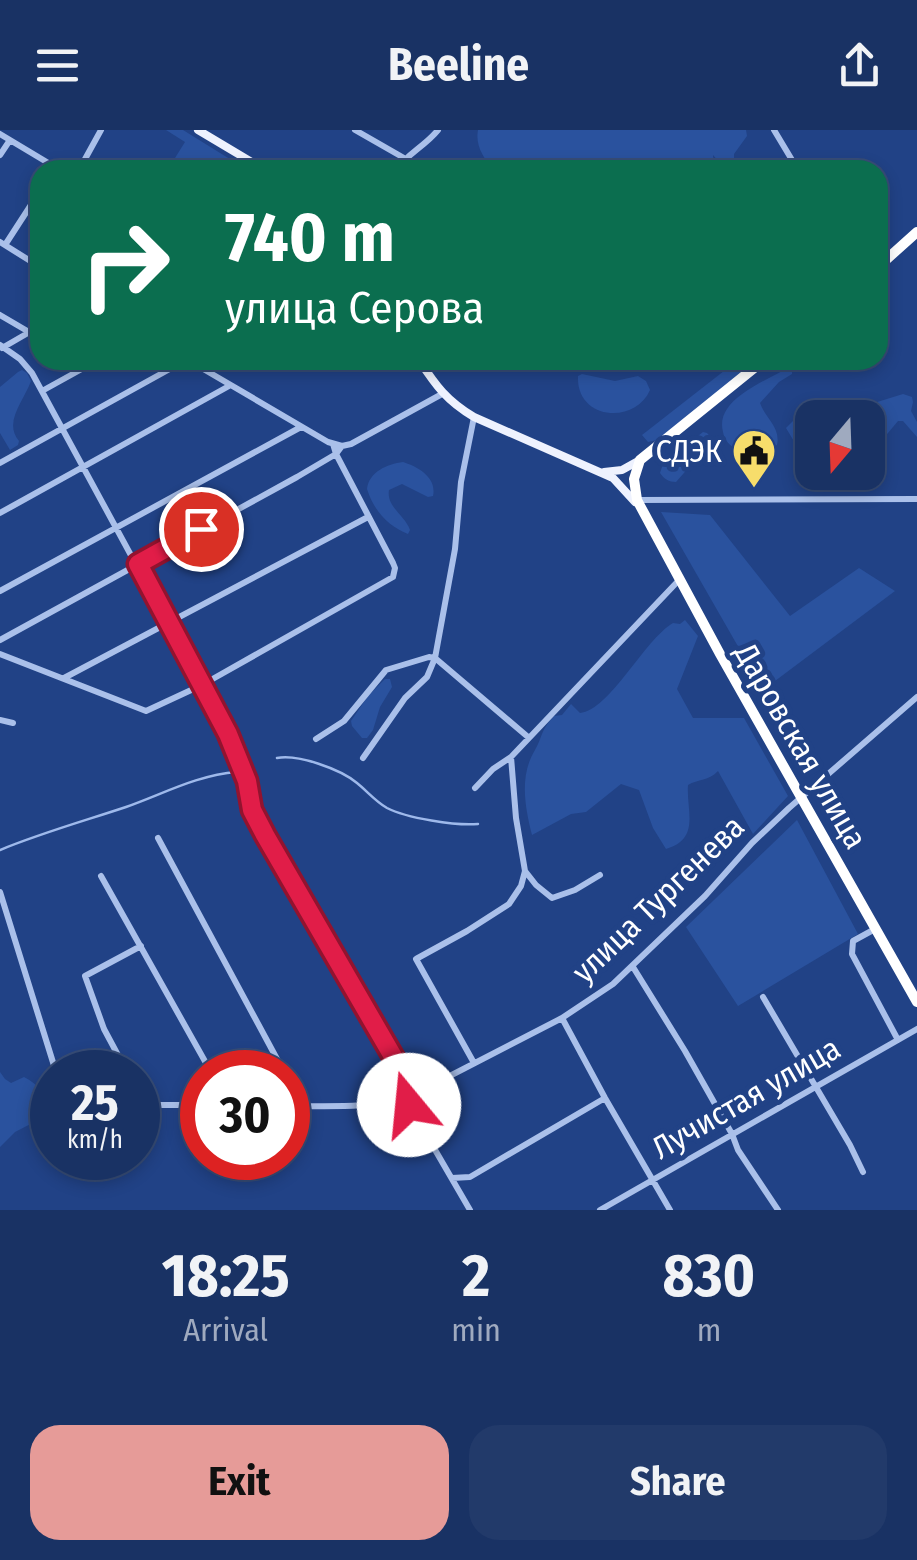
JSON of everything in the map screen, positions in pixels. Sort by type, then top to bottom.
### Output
[{"type":"highway","points":[[888,259],[917,232]]},
{"type":"highway","points":[[640,460],[752,370]]},
{"type":"highway","name":"Даровская улица","points":[[640,460],[634,479],[643,514],[917,1002]]},
{"type":"main road","points":[[198,130],[249,160]]},
{"type":"main road","points":[[426,370],[442,394],[474,418],[600,472],[622,470],[640,460]]},
{"type":"main road","name":"Даровская улица","points":[[600,472],[621,484],[643,514]]},
{"type":"street","points":[[84,160],[102,130]]},
{"type":"street","points":[[355,130],[404,158],[415,153],[438,130]]},
{"type":"street","points":[[774,130],[792,160]]},
{"type":"street","points":[[0,134],[42,160]]},
{"type":"street","points":[[0,155],[10,140]]},
{"type":"street","points":[[30,206],[2,244],[30,261]]},
{"type":"street","points":[[0,315],[29,332]]},
{"type":"street","points":[[29,332],[1,347],[20,359],[32,373],[138,564],[228,734],[258,822],[402,1072],[411,1096],[409,1105],[470,1210]]},
{"type":"street","points":[[42,390],[79,370]]},
{"type":"street","points":[[0,463],[168,370]]},
{"type":"street","points":[[204,370],[337,445],[351,444],[442,394]]},
{"type":"street","points":[[0,513],[230,386]]},
{"type":"street","points":[[363,758],[405,698],[427,678],[436,658],[474,418]]},
{"type":"street","points":[[0,592],[301,426]]},
{"type":"street","points":[[0,654],[146,712],[202,685],[393,576],[393,563],[336,454],[337,445]]},
{"type":"street","points":[[0,640],[336,454]]},
{"type":"street","points":[[637,500],[917,499]]},
{"type":"street","points":[[64,678],[368,517]]},
{"type":"street","points":[[475,788],[492,769],[511,757],[680,578]]},
{"type":"street","points":[[316,740],[344,721],[386,670],[429,656],[528,738]]},
{"type":"street","name":"улица Тургенева","points":[[310,1106],[374,1105],[411,1096],[593,999],[633,967],[752,844],[917,696]]},
{"type":"street","points":[[0,720],[13,723]]},
{"type":"street","points":[[474,1064],[416,959],[508,904],[521,886],[525,871],[511,757]]},
{"type":"street","points":[[158,838],[272,1050]]},
{"type":"street","points":[[525,871],[552,898],[576,890],[600,875]]},
{"type":"street","points":[[101,876],[199,1050]]},
{"type":"street","points":[[0,892],[49,1050]]},
{"type":"street","points":[[875,928],[853,942],[852,954],[898,1040]]},
{"type":"street","points":[[115,1050],[86,976],[141,946]]},
{"type":"street","points":[[633,967],[738,1150],[778,1210]]},
{"type":"street","points":[[763,997],[863,1172]]},
{"type":"street","points":[[562,1018],[670,1210]]},
{"type":"street","name":"Лучистая улица","points":[[600,1210],[917,1029]]},
{"type":"street","points":[[452,1178],[470,1177],[604,1098]]},
{"type":"shaded area","points":[[166,130],[183,130],[231,160],[179,160],[175,158],[185,142]]},
{"type":"shaded area","points":[[478,130],[746,130],[747,136],[734,160],[717,160],[713,155],[714,160],[487,160]]},
{"type":"shaded area","points":[[22,370],[31,381],[14,419],[18,445],[10,450],[0,433],[0,387]]},
{"type":"shaded area","points":[[725,370],[745,370],[657,440],[648,442],[642,435]]},
{"type":"shaded area","points":[[784,370],[792,370],[760,403],[775,428],[777,445],[745,451],[726,440],[723,417],[732,402]]},
{"type":"shaded area","points":[[578,376],[615,381],[638,376],[650,390],[632,409],[608,413],[586,402],[580,391]]},
{"type":"shaded area","points":[[903,394],[912,397],[917,437],[903,421],[898,421],[885,437],[884,400]]},
{"type":"shaded area","points":[[795,419],[795,443],[786,428]]},
{"type":"shaded area","points":[[703,432],[713,440],[713,449],[698,457],[676,482],[665,478],[660,473],[663,464]]},
{"type":"shaded area","points":[[403,462],[426,474],[434,490],[433,496],[428,497],[402,484],[389,490],[390,501],[408,525],[408,534],[383,517],[367,489],[380,470]]},
{"type":"shaded area","points":[[661,512],[710,515],[790,616],[859,568],[895,591],[763,690]]},
{"type":"shaded area","points":[[685,620],[698,636],[677,689],[693,718],[744,718],[788,796],[753,834],[718,771],[688,785],[688,831],[677,844],[666,849],[653,828],[639,790],[621,784],[586,812],[571,814],[532,835],[525,781],[546,726],[571,704],[580,713],[603,700],[662,632]]},
{"type":"shaded area","points":[[385,679],[390,679],[392,687],[373,730],[362,738],[351,721]]},
{"type":"shaded area","points":[[797,820],[858,934],[738,1006],[686,927]]},
{"type":"shaded area","points":[[0,1072],[11,1083],[24,1077],[30,1081],[30,1124],[0,1147]]},
{"type":"waterway","points":[[277,758],[307,760],[340,773],[395,812],[457,824],[478,824]]},
{"type":"waterway","points":[[0,850],[194,781],[237,772]]},
{"type":"place","name":"СДЭК","points":[[754,489]]},
{"type":"route","points":[[201,529],[138,564],[228,734],[247,781],[252,810],[402,1072],[411,1096],[409,1105]]}]
